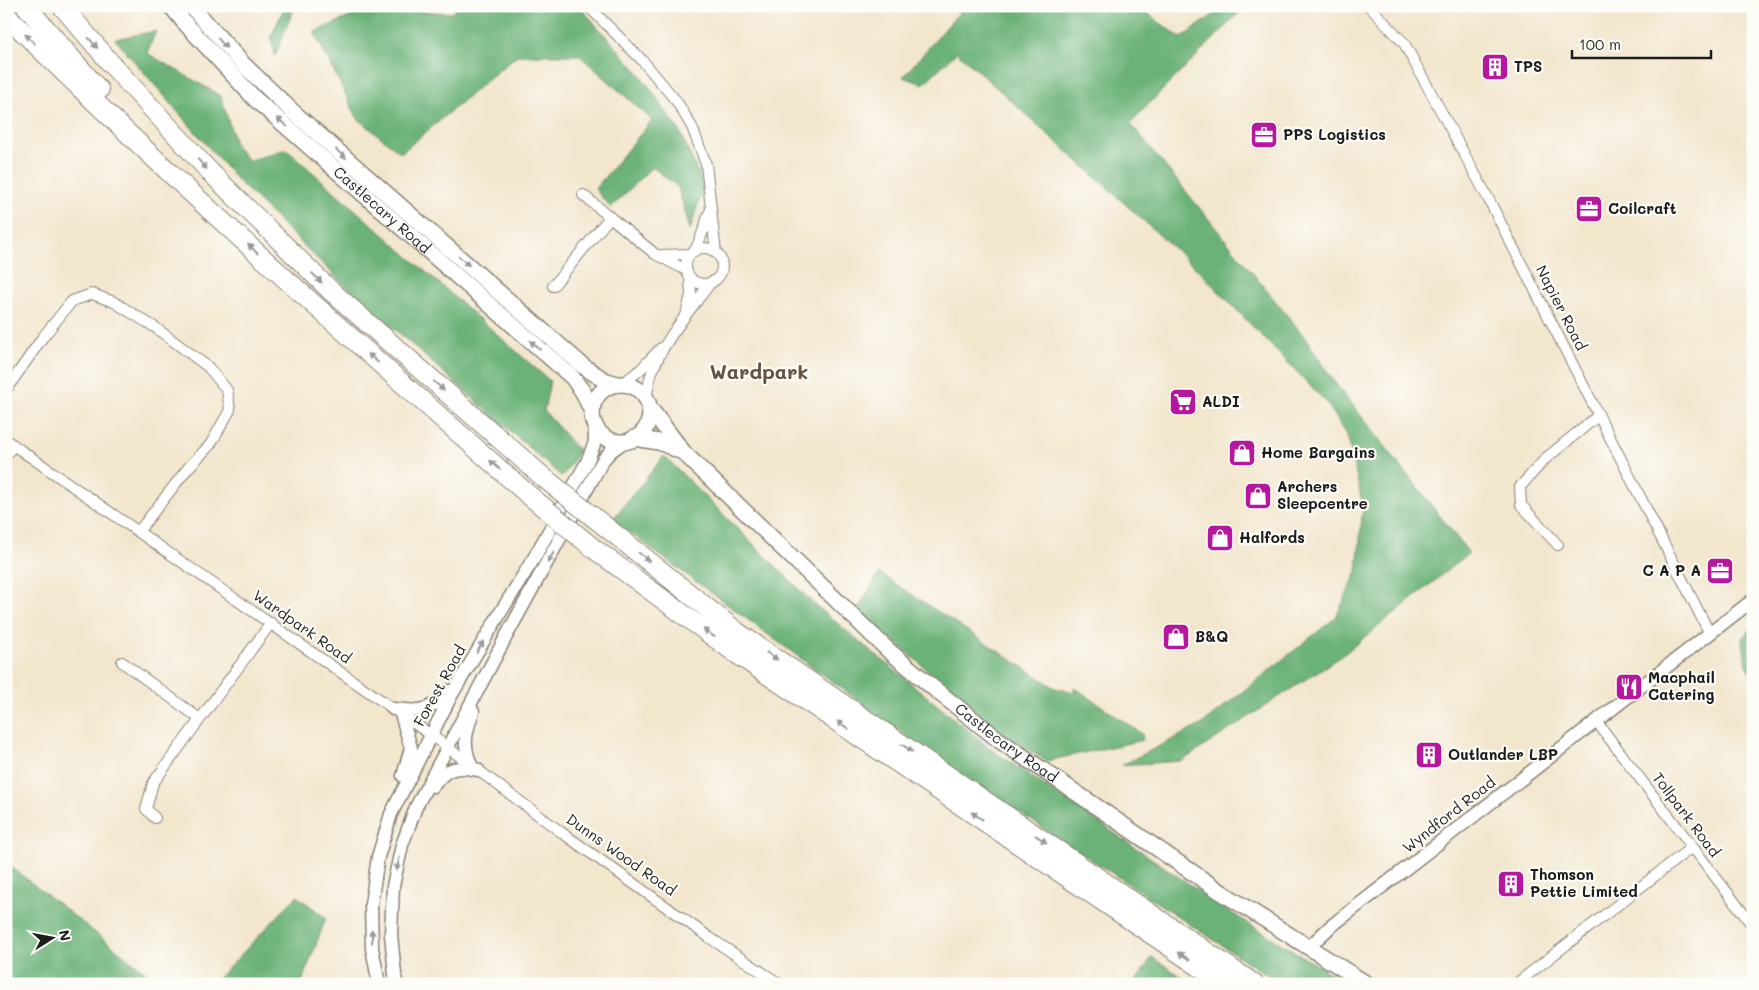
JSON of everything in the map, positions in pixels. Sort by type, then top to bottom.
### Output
[{"type":"highway","points":[[26,6],[88,78],[205,205]]},
{"type":"highway","points":[[62,6],[113,66],[210,172],[330,290],[543,477],[737,632],[1254,984]]},
{"type":"highway","points":[[6,15],[318,310],[593,548],[737,654],[1225,984]]},
{"type":"main road","name":"Castlecary Road","points":[[171,6],[255,99],[572,377],[582,392],[593,417]]},
{"type":"main road","name":"Castlecary Road","points":[[191,6],[244,66],[299,117],[583,366],[604,380],[620,384]]},
{"type":"main road","points":[[620,384],[638,389],[648,403],[648,422],[642,434],[630,440],[615,441],[607,438],[601,433],[593,417],[594,403],[598,395],[606,388],[620,384]]},
{"type":"main road","name":"Castlecary Road","points":[[648,403],[684,453],[888,650],[952,703],[999,740],[1221,892],[1368,984]]},
{"type":"main road","name":"Castlecary Road","points":[[630,440],[659,442],[684,453]]},
{"type":"street","points":[[588,6],[643,61],[677,102],[692,127],[706,164],[716,253],[721,262],[719,276],[711,282],[687,312],[667,342],[652,373],[648,403]]},
{"type":"street","name":"Napier Road","points":[[1369,6],[1404,43],[1489,200],[1710,634]]},
{"type":"street","points":[[583,195],[655,254],[688,273],[700,284],[711,282]]},
{"type":"street","points":[[687,312],[690,295],[687,261],[708,219],[711,198]]},
{"type":"street","points":[[553,286],[610,217]]},
{"type":"street","points":[[655,254],[669,256],[704,248],[716,253]]},
{"type":"street","points":[[6,390],[43,337],[72,301],[92,294],[114,302],[156,328],[208,366],[227,390],[230,410],[210,445],[188,468],[138,532]]},
{"type":"street","points":[[620,384],[640,370],[667,342]]},
{"type":"street","points":[[1558,545],[1521,505],[1520,487],[1545,459],[1599,415]]},
{"type":"street","name":"Forest Road","points":[[378,984],[372,948],[371,904],[378,857],[391,814],[451,696],[534,558],[587,462],[595,442],[593,417]]},
{"type":"street","points":[[396,984],[391,935],[393,886],[402,845],[412,817],[447,747],[603,460],[610,452],[630,440]]},
{"type":"street","points":[[6,455],[10,442]]},
{"type":"street","name":"Wardpark Road","points":[[10,442],[447,747]]},
{"type":"street","name":"Wyndford Road","points":[[1309,947],[1337,922],[1753,600]]},
{"type":"street","points":[[155,818],[146,808],[153,783],[271,623]]},
{"type":"street","points":[[122,662],[200,719]]},
{"type":"street","points":[[391,814],[411,748],[397,711],[423,710],[438,703],[469,666]]},
{"type":"street","points":[[412,817],[440,776],[458,767],[474,767],[466,753],[465,739],[485,678]]},
{"type":"street","points":[[431,735],[446,732],[461,721]]},
{"type":"street","name":"Tollpark Road","points":[[1596,721],[1753,926]]},
{"type":"street","points":[[412,771],[434,750],[447,747]]},
{"type":"street","name":"Dunns Wood Road","points":[[447,747],[569,838],[780,984]]},
{"type":"street","points":[[1516,984],[1692,847]]},
{"type":"green space","points":[[285,6],[295,6],[275,56],[271,37]]},
{"type":"green space","points":[[459,6],[579,6],[640,74],[679,130],[704,186],[690,230],[678,187],[652,167],[611,208],[595,189],[652,120],[579,55],[517,55],[401,153],[358,119],[314,32],[369,9],[452,13]]},
{"type":"green space","points":[[965,6],[1137,6],[1181,38],[1226,6],[1246,6],[1130,123],[1304,336],[1332,379],[1469,553],[1344,654],[1182,761],[1122,765],[1201,725],[1336,617],[1357,572],[1363,506],[1347,435],[1327,403],[1196,268],[957,52],[923,84],[903,77]]},
{"type":"green space","points":[[156,31],[147,53],[221,96],[236,147],[249,161],[286,149],[550,381],[544,411],[579,451],[562,477],[340,281],[237,180],[115,39]]},
{"type":"green space","points":[[664,456],[815,605],[991,749],[1233,914],[1348,984],[1281,984],[938,759],[612,520]]},
{"type":"green space","points":[[879,573],[1055,688],[1074,692],[1074,687],[1142,734],[1143,740],[1046,761],[1002,733],[857,610]]},
{"type":"green space","points":[[1753,625],[1753,680],[1745,659],[1743,638]]},
{"type":"green space","points":[[6,863],[161,984],[6,984]]},
{"type":"green space","points":[[297,896],[326,918],[301,984],[213,984]]},
{"type":"green space","points":[[1152,957],[1192,984],[1134,984]]},
{"type":"place","name":"TPS","points":[[1495,67]]},
{"type":"place","name":"PPS Logistics","points":[[1264,135]]},
{"type":"place","name":"Coilcraft","points":[[1589,209]]},
{"type":"place","name":"ALDI","points":[[1183,402]]},
{"type":"place","name":"Home Bargains","points":[[1242,453]]},
{"type":"place","name":"Archers Sleepcentre","points":[[1258,496]]},
{"type":"place","name":"Halfords","points":[[1220,538]]},
{"type":"place","name":"C A P A","points":[[1720,571]]},
{"type":"place","name":"B&Q","points":[[1176,637]]},
{"type":"place","name":"Macphail Catering","points":[[1629,687]]},
{"type":"place","name":"Outlander LBP","points":[[1429,755]]},
{"type":"place","name":"Thomson Pettie Limited","points":[[1511,884]]},
{"type":"district","name":"Wardpark","points":[[759,372]]}]
